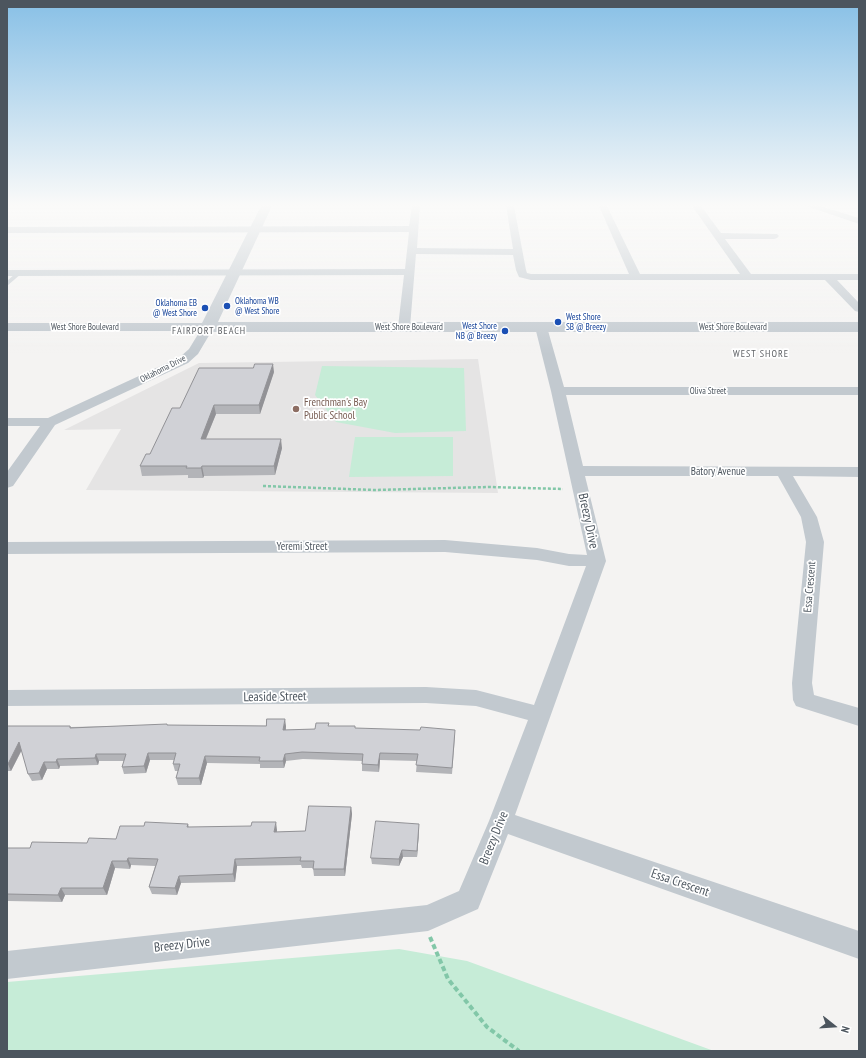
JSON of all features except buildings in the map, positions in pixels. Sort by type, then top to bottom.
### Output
[{"type":"street","name":"Oklahoma Drive","points":[[7,483],[50,422],[184,360],[194,351],[208,327],[242,255]]},
{"type":"street","points":[[404,327],[411,255]]},
{"type":"street","points":[[518,255],[523,275],[531,277],[859,277]]},
{"type":"street","points":[[626,255],[636,277]]},
{"type":"street","points":[[732,255],[748,277]]},
{"type":"street","points":[[7,273],[410,272]]},
{"type":"street","points":[[828,277],[859,309]]},
{"type":"street","name":"West Shore Boulevard","points":[[7,327],[859,326]]},
{"type":"street","name":"Breezy Drive","points":[[7,965],[428,918],[469,900],[501,821],[597,561],[558,391],[540,327]]},
{"type":"street","name":"Oliva Street","points":[[558,391],[859,391]]},
{"type":"street","points":[[7,422],[50,422]]},
{"type":"street","name":"Batory Avenue","points":[[577,471],[859,472]]},
{"type":"street","name":"Essa Crescent","points":[[783,472],[809,517],[815,542],[802,683],[804,700],[859,717]]},
{"type":"street","name":"Yeremi Street","points":[[7,548],[445,546],[537,554],[569,560],[597,561]]},
{"type":"street","name":"Leaside Street","points":[[7,698],[426,695],[476,698],[541,715]]},
{"type":"street","name":"Essa Crescent","points":[[501,821],[859,945]]},
{"type":"lane","points":[[7,284],[19,273]]},
{"type":"path","points":[[263,486],[375,490],[489,487],[563,489]]},
{"type":"path","points":[[428,918],[430,937],[448,979],[487,1027],[519,1051]]},
{"type":"shaded area","name":"Frenchman's Bay Public School","points":[[478,359],[498,493],[86,490],[121,429],[64,430],[199,363]]},
{"type":"green space","points":[[322,366],[464,368],[466,431],[395,433],[336,422],[315,395]]},
{"type":"green space","points":[[355,437],[453,437],[453,476],[349,477]]},
{"type":"green space","points":[[399,949],[467,961],[714,1051],[7,1051],[7,982]]},
{"type":"place","name":"Oklahoma WB @ West Shore","points":[[227,306]]},
{"type":"place","name":"Oklahoma EB @ West Shore","points":[[205,308]]},
{"type":"place","name":"West Shore SB @ Breezy","points":[[558,322]]},
{"type":"place","name":"West Shore NB @ Breezy","points":[[505,331]]},
{"type":"place","name":"Frenchman's Bay Public School","points":[[296,409]]},
{"type":"district","name":"FAIRPORT BEACH","points":[[209,331]]},
{"type":"district","name":"WEST SHORE","points":[[761,354]]}]
